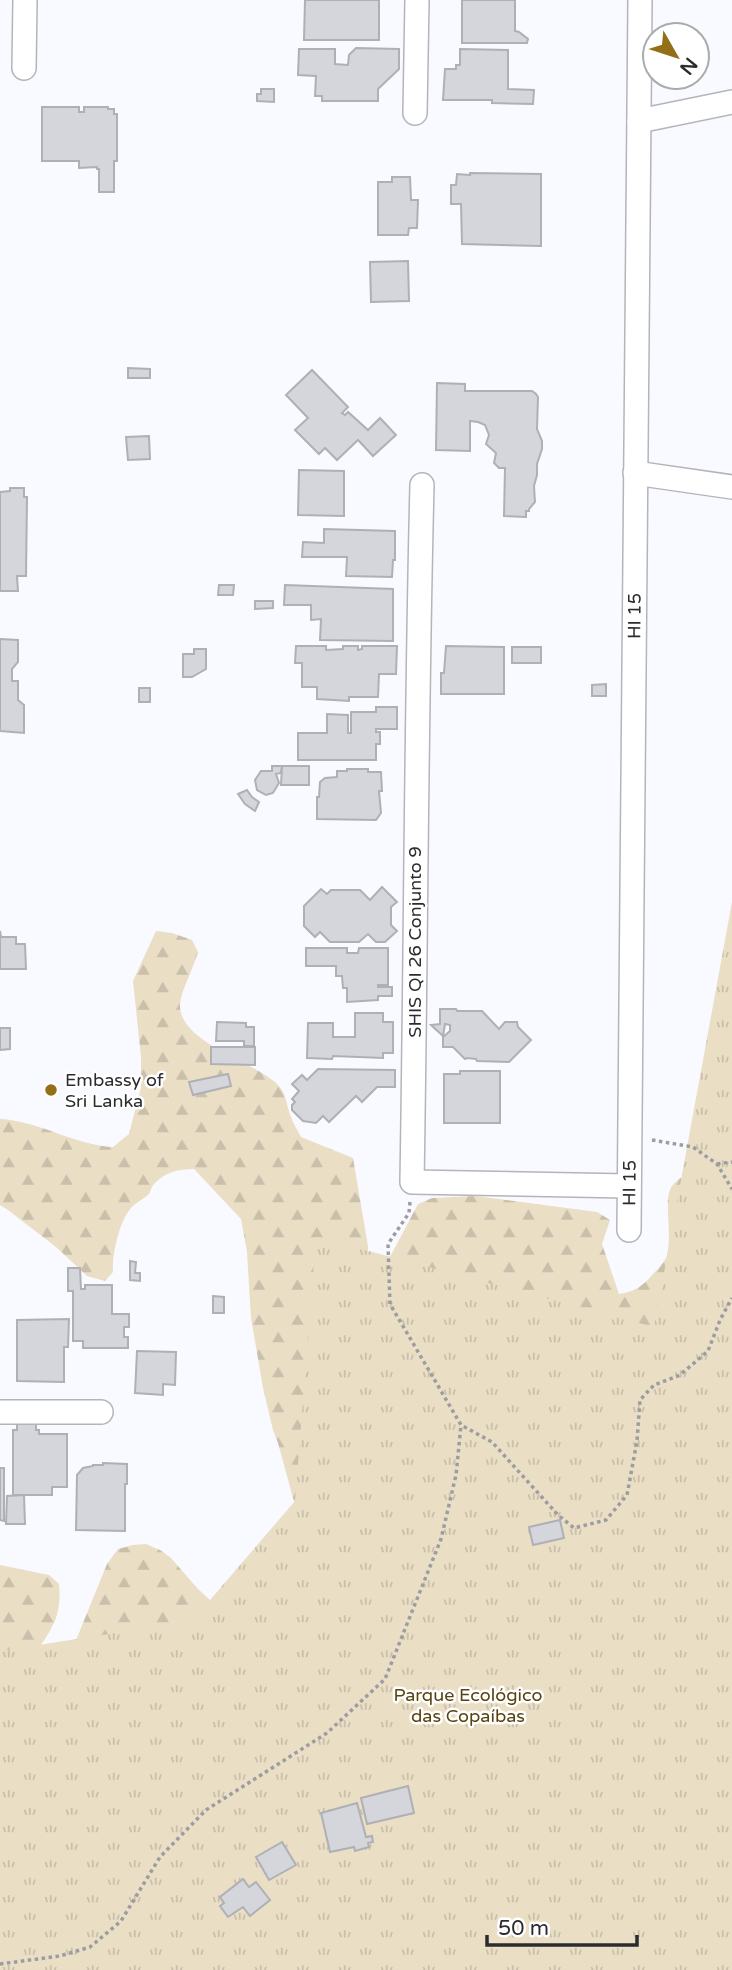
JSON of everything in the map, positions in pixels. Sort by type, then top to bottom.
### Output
[{"type":"street","points":[[24,68],[25,0]]},
{"type":"street","points":[[415,113],[417,0]]},
{"type":"street","name":"HI 15","points":[[629,1230],[640,0]]},
{"type":"street","points":[[639,121],[732,102]]},
{"type":"street","points":[[635,473],[732,486]]},
{"type":"street","name":"SHIS QI 26 Conjunto 9","points":[[412,1182],[416,695],[422,485]]},
{"type":"street","points":[[412,1182],[628,1186]]},
{"type":"street","points":[[0,1412],[100,1412]]},
{"type":"path","points":[[629,1137],[692,1147],[717,1164],[732,1189]]},
{"type":"path","points":[[717,1164],[732,1162]]},
{"type":"path","points":[[412,1182],[409,1213],[388,1244],[390,1304],[461,1425],[492,1442],[558,1515],[574,1528],[606,1520],[627,1495],[637,1441],[640,1400],[654,1385],[680,1375],[708,1351],[732,1298]]},
{"type":"path","points":[[0,1964],[60,1956],[90,1947],[121,1921],[160,1857],[206,1810],[327,1732],[385,1679],[441,1539],[456,1475],[461,1425]]},
{"type":"green space","name":"Parque Ecológico das Copaíbas","points":[[732,902],[732,1970],[0,1970],[0,1651],[192,1621],[295,1501],[316,1237],[654,1327]]},
{"type":"green space","name":"Parque Ecológico das Copaíbas","points":[[156,931],[192,940],[198,952],[180,1003],[182,1017],[190,1029],[203,1040],[276,1083],[284,1095],[301,1137],[353,1158],[368,1259],[379,1266],[391,1255],[418,1204],[432,1198],[475,1196],[597,1212],[610,1220],[602,1244],[619,1294],[624,1293],[645,1282],[666,1258],[669,1239],[668,1200],[672,1186],[680,1178],[699,1179],[732,1970],[0,1970],[0,1565],[49,1575],[59,1584],[57,1614],[35,1654],[70,1655],[107,1564],[118,1549],[146,1544],[160,1550],[223,1612],[314,1575],[263,1388],[251,1318],[247,1252],[241,1219],[194,1169],[168,1174],[158,1180],[149,1194],[127,1214],[117,1238],[113,1272],[105,1281],[87,1276],[56,1247],[0,1205],[0,1119],[29,1124],[84,1142],[113,1147],[129,1134],[141,1088],[141,1057],[133,981]]},
{"type":"building","points":[[305,0],[379,0],[379,40],[304,40]]},
{"type":"building","points":[[462,0],[515,0],[515,31],[528,39],[527,43],[462,43]]},
{"type":"building","points":[[356,48],[399,49],[399,69],[378,89],[378,101],[322,101],[322,96],[315,96],[316,76],[298,75],[299,49],[335,49],[335,64],[348,65],[349,55]]},
{"type":"building","points":[[460,49],[508,50],[508,89],[534,90],[533,104],[492,103],[492,100],[443,100],[445,69],[456,69],[456,65],[460,65]]},
{"type":"building","points":[[261,89],[274,89],[274,102],[257,101],[257,94],[261,94]]},
{"type":"building","points":[[42,107],[79,107],[79,112],[84,112],[84,107],[114,109],[114,114],[117,114],[117,161],[114,161],[114,192],[99,192],[97,167],[79,168],[79,161],[42,161]]},
{"type":"building","points":[[457,174],[541,174],[541,246],[462,244],[461,204],[451,204],[451,185],[456,185]]},
{"type":"building","points":[[392,177],[410,177],[411,200],[418,200],[417,228],[409,228],[408,235],[378,235],[378,182],[392,182]]},
{"type":"building","points":[[408,261],[409,301],[371,302],[370,262]]},
{"type":"building","points":[[128,368],[150,369],[150,378],[128,378]]},
{"type":"building","points":[[312,370],[348,407],[342,413],[345,415],[348,412],[368,430],[380,418],[396,435],[373,456],[358,440],[337,460],[325,448],[319,454],[295,430],[308,418],[286,395]]},
{"type":"building","points":[[437,383],[465,384],[465,391],[532,391],[538,397],[537,429],[542,449],[534,486],[535,502],[529,511],[526,511],[526,517],[504,516],[505,468],[499,468],[494,463],[496,453],[486,444],[489,435],[485,425],[470,421],[470,451],[436,450]]},
{"type":"building","points":[[149,436],[150,459],[128,460],[126,437]]},
{"type":"building","points":[[299,470],[344,471],[344,516],[298,515]]},
{"type":"building","points":[[10,488],[24,488],[24,497],[27,497],[26,576],[17,576],[18,591],[0,591],[0,492],[10,491]]},
{"type":"building","points":[[324,529],[395,531],[392,577],[346,576],[347,557],[302,557],[303,542],[324,543]]},
{"type":"building","points":[[219,585],[234,585],[233,595],[218,595]]},
{"type":"building","points":[[285,585],[393,589],[393,641],[320,640],[321,619],[311,620],[311,605],[284,605]]},
{"type":"building","points":[[255,601],[273,601],[273,608],[255,609]]},
{"type":"building","points":[[0,639],[18,640],[18,662],[12,669],[12,681],[18,681],[18,700],[24,705],[24,733],[0,731]]},
{"type":"building","points":[[296,646],[326,646],[326,650],[358,646],[358,650],[362,649],[362,646],[397,646],[396,674],[379,674],[378,697],[349,697],[349,701],[317,699],[317,687],[302,687],[302,663],[295,663]]},
{"type":"building","points":[[446,646],[504,647],[504,694],[441,694],[441,673],[444,673]]},
{"type":"building","points":[[512,647],[541,647],[541,663],[512,663]]},
{"type":"building","points":[[194,649],[206,649],[206,669],[192,677],[183,677],[183,654],[194,654]]},
{"type":"building","points":[[606,684],[606,696],[592,696],[592,685]]},
{"type":"building","points":[[139,688],[150,688],[150,702],[139,702]]},
{"type":"building","points":[[376,707],[397,707],[397,729],[376,729],[376,732],[380,732],[380,744],[376,744],[376,760],[298,760],[298,733],[327,733],[327,714],[348,715],[348,733],[351,733],[351,712],[376,712]]},
{"type":"building","points":[[272,766],[282,766],[281,773],[276,774],[279,783],[273,793],[266,795],[257,790],[255,780],[261,771],[272,771]]},
{"type":"building","points":[[282,766],[309,766],[309,785],[281,785]]},
{"type":"building","points":[[347,769],[381,772],[381,813],[376,820],[317,819],[320,782],[325,778],[337,777],[337,771]]},
{"type":"building","points":[[247,790],[259,802],[255,811],[245,804],[238,794]]},
{"type":"building","points":[[382,887],[397,902],[391,907],[391,925],[397,931],[385,942],[376,942],[368,934],[359,942],[330,942],[320,932],[315,937],[304,926],[304,906],[321,889],[327,894],[331,890],[360,890],[370,900]]},
{"type":"building","points":[[0,931],[1,937],[16,937],[16,944],[25,944],[26,969],[0,969]]},
{"type":"building","points":[[306,948],[347,948],[347,953],[358,953],[359,948],[388,948],[388,985],[378,987],[392,987],[392,996],[378,996],[378,1000],[347,1002],[347,988],[343,988],[342,976],[336,976],[336,966],[306,966]]},
{"type":"building","points":[[440,1009],[482,1011],[499,1029],[505,1022],[517,1022],[518,1027],[531,1040],[509,1062],[465,1059],[453,1047],[443,1047],[443,1037],[450,1031],[450,1025],[445,1024],[443,1036],[431,1025],[440,1024]]},
{"type":"building","points":[[355,1013],[383,1013],[383,1022],[393,1022],[393,1053],[383,1053],[383,1058],[307,1058],[308,1023],[333,1023],[333,1037],[355,1037]]},
{"type":"building","points":[[217,1022],[246,1023],[246,1027],[254,1027],[254,1046],[244,1046],[244,1041],[216,1041]]},
{"type":"building","points":[[0,1028],[10,1028],[10,1049],[0,1050]]},
{"type":"building","points":[[211,1047],[255,1047],[255,1065],[211,1064]]},
{"type":"building","points":[[318,1069],[395,1070],[395,1087],[377,1087],[362,1102],[356,1096],[329,1122],[323,1116],[316,1123],[303,1121],[292,1110],[295,1102],[292,1099],[299,1091],[292,1084],[302,1075],[307,1080]]},
{"type":"building","points":[[460,1071],[500,1071],[500,1123],[444,1123],[444,1074],[460,1074]]},
{"type":"building","points":[[228,1074],[231,1086],[193,1095],[189,1082]]},
{"type":"building","points":[[130,1261],[136,1262],[135,1273],[140,1273],[140,1281],[130,1280]]},
{"type":"building","points":[[68,1268],[80,1268],[81,1289],[85,1289],[85,1285],[112,1285],[112,1314],[129,1314],[129,1327],[124,1327],[128,1348],[83,1348],[83,1341],[73,1341],[73,1291],[68,1291]]},
{"type":"building","points":[[213,1296],[224,1297],[224,1313],[213,1313]]},
{"type":"building","points":[[69,1319],[68,1347],[64,1347],[64,1382],[17,1381],[17,1320]]},
{"type":"building","points":[[137,1351],[176,1352],[175,1385],[163,1384],[163,1395],[135,1393]]},
{"type":"building","points":[[17,1424],[36,1424],[39,1434],[67,1434],[67,1487],[52,1487],[52,1495],[13,1495],[13,1430],[17,1430]]},
{"type":"building","points":[[103,1463],[127,1464],[125,1531],[76,1530],[77,1475],[83,1468]]},
{"type":"building","points":[[0,1468],[4,1468],[4,1521],[0,1520]]},
{"type":"building","points":[[24,1495],[25,1524],[6,1524],[7,1496]]},
{"type":"building","points":[[560,1520],[564,1538],[533,1545],[529,1527]]},
{"type":"building","points":[[408,1786],[414,1813],[367,1824],[361,1798]]},
{"type":"building","points":[[357,1803],[366,1837],[372,1836],[373,1842],[368,1843],[369,1847],[355,1851],[354,1847],[330,1852],[321,1813]]},
{"type":"building","points":[[282,1842],[296,1865],[269,1880],[256,1857]]},
{"type":"building","points":[[243,1879],[249,1887],[256,1882],[270,1900],[250,1916],[243,1907],[228,1917],[220,1906],[224,1903],[220,1897]]},
{"type":"place","name":"Embassy of Sri Lanka","points":[[51,1090]]}]
